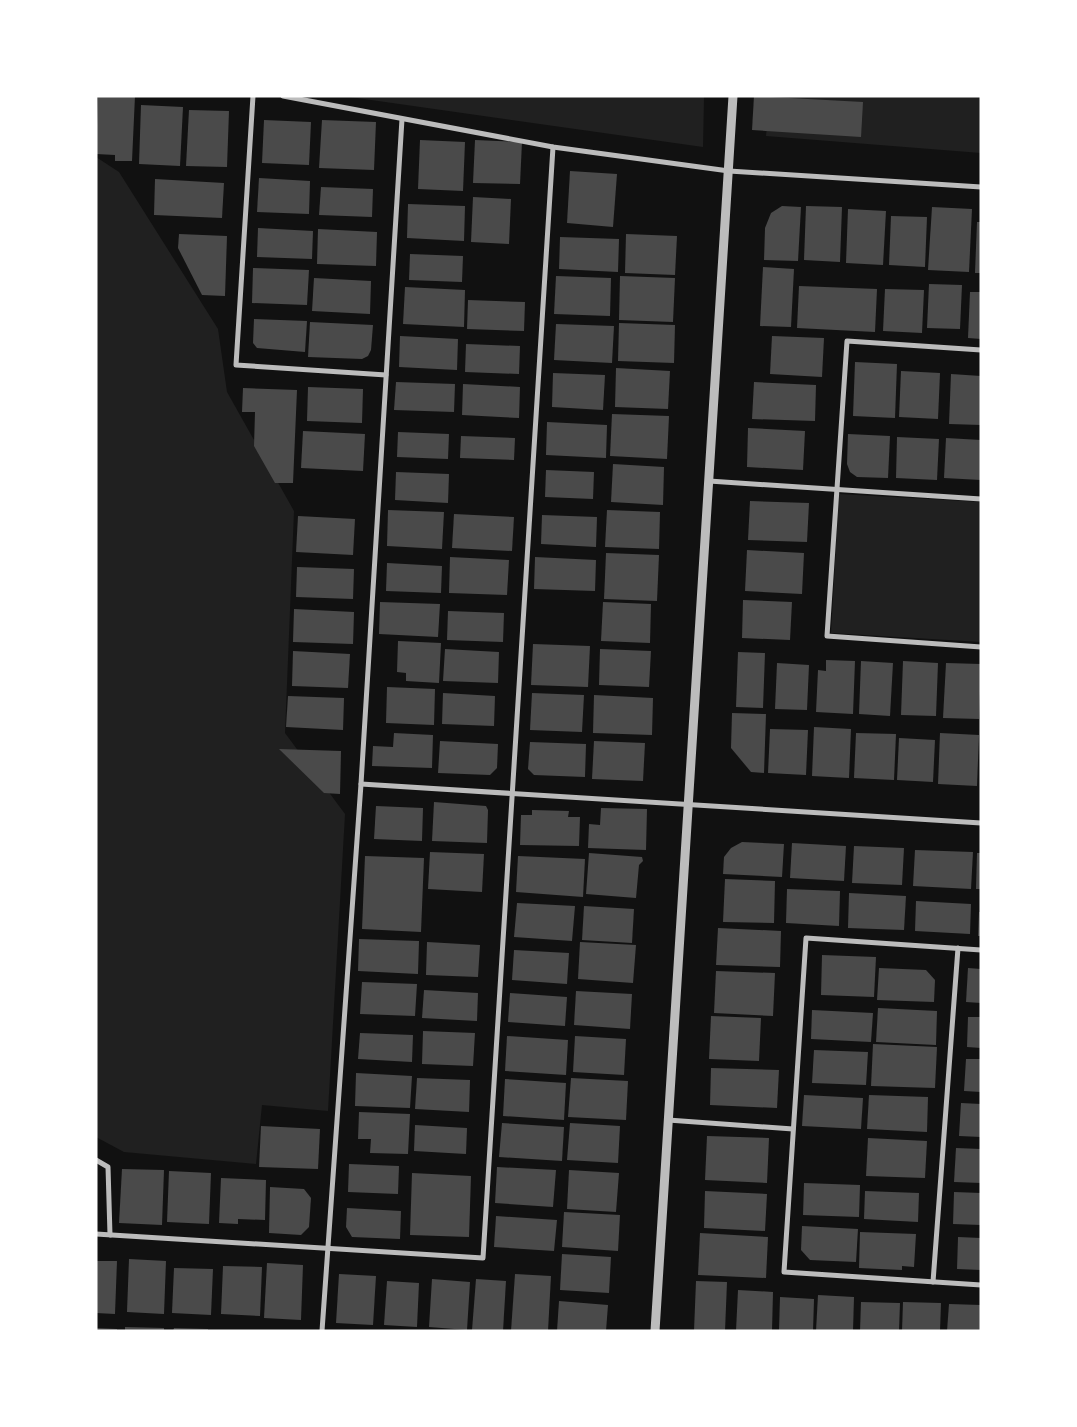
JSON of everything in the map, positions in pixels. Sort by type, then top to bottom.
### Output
[{"type":"street","points":[[254,96],[236,365],[386,375]]},
{"type":"street","points":[[284,96],[553,147],[729,171],[981,187]]},
{"type":"street","points":[[655,1331],[733,96]]},
{"type":"street","points":[[322,1331],[361,784],[402,119]]},
{"type":"street","points":[[96,1234],[483,1258],[553,147]]},
{"type":"street","points":[[981,350],[847,341],[827,636],[981,647]]},
{"type":"street","points":[[709,482],[981,499]]},
{"type":"street","points":[[361,784],[981,823]]},
{"type":"street","points":[[981,950],[806,938],[784,1272],[981,1285]]},
{"type":"street","points":[[933,1282],[958,948]]},
{"type":"street","points":[[668,1120],[793,1129]]},
{"type":"street","points":[[96,1160],[108,1167],[110,1235]]},
{"type":"shaded area","points":[[343,96],[704,96],[703,147]]},
{"type":"shaded area","points":[[770,96],[981,96],[981,153],[766,136]]},
{"type":"shaded area","points":[[96,157],[119,172],[218,329],[227,392],[294,511],[285,733],[345,814],[328,1111],[262,1105],[256,1164],[124,1152],[96,1137]]},
{"type":"shaded area","points":[[839,494],[981,502],[981,642],[831,633]]},
{"type":"building","points":[[98,96],[135,96],[132,161],[115,161],[115,155],[96,154]]},
{"type":"building","points":[[754,96],[863,102],[861,137],[752,130]]},
{"type":"building","points":[[141,105],[183,107],[180,166],[139,164]]},
{"type":"building","points":[[189,110],[229,111],[227,167],[186,166]]},
{"type":"building","points":[[264,120],[311,122],[309,165],[262,163]]},
{"type":"building","points":[[322,120],[376,122],[374,170],[319,168]]},
{"type":"building","points":[[420,140],[465,142],[463,191],[418,189]]},
{"type":"building","points":[[475,140],[522,142],[520,184],[473,183]]},
{"type":"building","points":[[570,171],[617,174],[613,227],[567,223]]},
{"type":"building","points":[[259,178],[310,181],[309,214],[257,212]]},
{"type":"building","points":[[155,179],[224,183],[222,218],[154,215]]},
{"type":"building","points":[[321,187],[373,189],[372,217],[319,215]]},
{"type":"building","points":[[473,197],[511,199],[509,244],[471,242]]},
{"type":"building","points":[[408,204],[465,206],[464,241],[407,238]]},
{"type":"building","points":[[782,206],[801,207],[798,261],[764,260],[765,228],[771,213]]},
{"type":"building","points":[[806,206],[842,207],[840,262],[804,260]]},
{"type":"building","points":[[932,207],[972,209],[969,272],[928,270]]},
{"type":"building","points":[[848,209],[886,211],[883,265],[846,263]]},
{"type":"building","points":[[891,216],[927,217],[925,267],[889,265]]},
{"type":"building","points":[[977,222],[981,222],[981,273],[975,273]]},
{"type":"building","points":[[258,228],[313,231],[312,259],[257,257]]},
{"type":"building","points":[[318,229],[377,232],[376,266],[317,264]]},
{"type":"building","points":[[179,234],[227,236],[225,296],[202,295],[178,248]]},
{"type":"building","points":[[626,234],[677,236],[675,275],[625,273]]},
{"type":"building","points":[[560,237],[619,239],[618,272],[559,269]]},
{"type":"building","points":[[410,254],[463,256],[462,282],[409,280]]},
{"type":"building","points":[[763,267],[794,269],[791,327],[760,326]]},
{"type":"building","points":[[253,268],[309,270],[307,305],[252,303]]},
{"type":"building","points":[[556,276],[611,278],[610,316],[554,314]]},
{"type":"building","points":[[620,276],[675,278],[673,322],[619,320]]},
{"type":"building","points":[[314,278],[371,281],[370,314],[312,311]]},
{"type":"building","points":[[929,284],[962,285],[960,329],[927,328]]},
{"type":"building","points":[[799,286],[877,289],[875,332],[797,328]]},
{"type":"building","points":[[405,287],[465,290],[464,327],[403,324]]},
{"type":"building","points":[[885,289],[924,290],[922,333],[883,331]]},
{"type":"building","points":[[970,292],[981,292],[981,339],[968,338]]},
{"type":"building","points":[[468,300],[525,302],[524,331],[467,329]]},
{"type":"building","points":[[254,319],[307,321],[305,352],[257,348],[253,343]]},
{"type":"building","points":[[310,322],[373,325],[371,350],[368,356],[362,359],[308,357]]},
{"type":"building","points":[[619,323],[675,325],[674,363],[618,361]]},
{"type":"building","points":[[556,324],[614,326],[612,363],[554,360]]},
{"type":"building","points":[[400,336],[458,339],[457,370],[399,367]]},
{"type":"building","points":[[772,336],[824,338],[822,377],[770,374]]},
{"type":"building","points":[[466,344],[520,346],[519,374],[465,372]]},
{"type":"building","points":[[855,362],[897,364],[895,418],[853,416]]},
{"type":"building","points":[[616,368],[670,371],[668,409],[615,407]]},
{"type":"building","points":[[901,371],[940,373],[938,419],[899,417]]},
{"type":"building","points":[[553,373],[605,375],[603,410],[552,407]]},
{"type":"building","points":[[951,374],[981,376],[981,425],[949,424]]},
{"type":"building","points":[[396,382],[455,384],[454,412],[394,410]]},
{"type":"building","points":[[754,382],[816,385],[815,421],[752,419]]},
{"type":"building","points":[[463,384],[520,387],[519,418],[462,415]]},
{"type":"building","points":[[308,387],[363,389],[362,423],[307,421]]},
{"type":"building","points":[[243,388],[297,390],[293,483],[275,483],[254,446],[255,412],[242,412]]},
{"type":"building","points":[[612,414],[669,416],[667,459],[610,456]]},
{"type":"building","points":[[547,422],[607,425],[606,458],[546,455]]},
{"type":"building","points":[[748,428],[805,431],[803,470],[747,467]]},
{"type":"building","points":[[303,431],[365,434],[363,471],[301,468]]},
{"type":"building","points":[[398,432],[449,434],[448,459],[397,457]]},
{"type":"building","points":[[848,434],[890,436],[888,478],[857,477],[850,472],[847,464]]},
{"type":"building","points":[[461,436],[515,438],[514,460],[460,458]]},
{"type":"building","points":[[897,437],[939,439],[937,480],[896,478]]},
{"type":"building","points":[[946,438],[981,440],[981,480],[944,478]]},
{"type":"building","points":[[613,464],[664,467],[663,505],[611,502]]},
{"type":"building","points":[[546,470],[594,472],[593,499],[545,497]]},
{"type":"building","points":[[396,472],[449,474],[448,503],[395,500]]},
{"type":"building","points":[[750,501],[809,503],[807,542],[748,540]]},
{"type":"building","points":[[388,510],[444,512],[442,549],[387,546]]},
{"type":"building","points":[[607,510],[660,512],[659,549],[605,547]]},
{"type":"building","points":[[454,514],[514,517],[512,551],[452,548]]},
{"type":"building","points":[[542,515],[597,517],[596,547],[541,544]]},
{"type":"building","points":[[298,516],[355,519],[353,555],[296,552]]},
{"type":"building","points":[[747,550],[804,553],[802,594],[745,591]]},
{"type":"building","points":[[606,553],[659,555],[657,601],[604,599]]},
{"type":"building","points":[[450,557],[509,560],[507,595],[449,593]]},
{"type":"building","points":[[535,557],[596,560],[595,591],[534,589]]},
{"type":"building","points":[[387,563],[442,566],[441,593],[386,591]]},
{"type":"building","points":[[297,567],[354,569],[353,599],[296,597]]},
{"type":"building","points":[[743,600],[792,602],[790,640],[742,638]]},
{"type":"building","points":[[380,602],[440,604],[438,637],[379,634]]},
{"type":"building","points":[[603,602],[651,604],[650,643],[601,641]]},
{"type":"building","points":[[294,609],[354,612],[353,644],[293,642]]},
{"type":"building","points":[[448,611],[504,613],[503,642],[447,640]]},
{"type":"building","points":[[398,641],[441,643],[439,683],[406,681],[406,673],[397,672]]},
{"type":"building","points":[[533,644],[590,646],[588,687],[531,685]]},
{"type":"building","points":[[445,649],[499,652],[498,683],[443,681]]},
{"type":"building","points":[[600,649],[651,651],[649,687],[599,685]]},
{"type":"building","points":[[293,651],[350,654],[348,688],[292,686]]},
{"type":"building","points":[[738,652],[765,653],[763,708],[736,707]]},
{"type":"building","points":[[826,660],[855,661],[853,714],[816,712],[818,670],[826,671]]},
{"type":"building","points":[[861,661],[893,663],[890,716],[859,714]]},
{"type":"building","points":[[903,661],[938,663],[936,716],[901,715]]},
{"type":"building","points":[[777,663],[809,665],[807,710],[775,709]]},
{"type":"building","points":[[946,663],[981,664],[979,719],[943,718]]},
{"type":"building","points":[[387,687],[435,689],[434,725],[386,723]]},
{"type":"building","points":[[443,693],[495,696],[494,726],[442,724]]},
{"type":"building","points":[[532,693],[584,695],[582,732],[530,730]]},
{"type":"building","points":[[594,695],[653,698],[652,735],[593,733]]},
{"type":"building","points":[[288,696],[344,698],[343,730],[286,727]]},
{"type":"building","points":[[732,713],[766,714],[764,773],[751,772],[731,748]]},
{"type":"building","points":[[814,727],[851,729],[849,778],[812,776]]},
{"type":"building","points":[[770,729],[808,730],[806,775],[768,773]]},
{"type":"building","points":[[394,733],[433,735],[432,768],[372,766],[373,746],[393,747]]},
{"type":"building","points":[[856,733],[896,734],[894,780],[854,778]]},
{"type":"building","points":[[940,733],[979,735],[977,786],[938,784]]},
{"type":"building","points":[[899,738],[935,740],[933,782],[897,780]]},
{"type":"building","points":[[440,741],[498,744],[497,768],[490,775],[438,773]]},
{"type":"building","points":[[594,741],[645,743],[643,781],[592,779]]},
{"type":"building","points":[[530,742],[586,744],[585,777],[534,775],[528,769]]},
{"type":"building","points":[[279,749],[341,751],[340,794],[324,793]]},
{"type":"building","points":[[434,802],[486,806],[488,810],[487,843],[432,841]]},
{"type":"building","points":[[376,806],[423,808],[422,841],[374,839]]},
{"type":"building","points":[[601,808],[647,809],[646,850],[588,848],[589,824],[600,825]]},
{"type":"building","points":[[532,810],[569,811],[568,817],[580,817],[579,846],[520,845],[521,815],[532,815]]},
{"type":"building","points":[[742,842],[784,844],[782,877],[723,874],[724,857],[731,848]]},
{"type":"building","points":[[792,843],[846,846],[844,881],[790,878]]},
{"type":"building","points":[[854,846],[904,848],[902,885],[852,883]]},
{"type":"building","points":[[915,850],[973,852],[971,889],[913,886]]},
{"type":"building","points":[[430,852],[484,854],[482,892],[428,889]]},
{"type":"building","points":[[589,853],[642,857],[643,861],[639,865],[636,898],[586,894]]},
{"type":"building","points":[[977,853],[981,853],[981,889],[976,889]]},
{"type":"building","points":[[365,856],[424,858],[421,932],[362,929]]},
{"type":"building","points":[[518,856],[585,859],[583,897],[516,892]]},
{"type":"building","points":[[725,879],[775,881],[774,923],[723,922]]},
{"type":"building","points":[[787,889],[840,891],[839,926],[786,923]]},
{"type":"building","points":[[849,893],[906,896],[904,930],[848,928]]},
{"type":"building","points":[[916,901],[971,904],[970,934],[915,931]]},
{"type":"building","points":[[517,903],[575,906],[572,941],[514,937]]},
{"type":"building","points":[[584,906],[634,909],[632,943],[582,940]]},
{"type":"building","points":[[979,912],[981,912],[981,936],[978,936]]},
{"type":"building","points":[[718,928],[781,931],[780,967],[716,965]]},
{"type":"building","points":[[359,939],[419,941],[418,974],[358,971]]},
{"type":"building","points":[[427,942],[480,945],[478,977],[426,975]]},
{"type":"building","points":[[580,942],[636,945],[633,983],[578,979]]},
{"type":"building","points":[[514,950],[569,953],[567,984],[512,980]]},
{"type":"building","points":[[822,955],[876,957],[874,997],[821,995]]},
{"type":"building","points":[[879,968],[926,970],[935,980],[934,1002],[877,1000]]},
{"type":"building","points":[[968,968],[981,969],[981,1003],[966,1002]]},
{"type":"building","points":[[716,971],[775,973],[773,1016],[714,1013]]},
{"type":"building","points":[[362,982],[417,984],[415,1016],[360,1014]]},
{"type":"building","points":[[424,990],[478,993],[477,1021],[422,1018]]},
{"type":"building","points":[[576,991],[632,994],[630,1029],[574,1025]]},
{"type":"building","points":[[510,993],[567,997],[565,1026],[508,1022]]},
{"type":"building","points":[[878,1008],[937,1011],[936,1045],[876,1042]]},
{"type":"building","points":[[812,1010],[873,1013],[871,1042],[811,1039]]},
{"type":"building","points":[[711,1016],[761,1018],[759,1061],[709,1059]]},
{"type":"building","points":[[968,1017],[981,1017],[981,1048],[967,1047]]},
{"type":"building","points":[[423,1031],[475,1033],[473,1066],[422,1064]]},
{"type":"building","points":[[360,1033],[413,1035],[412,1062],[358,1059]]},
{"type":"building","points":[[507,1036],[568,1040],[566,1075],[505,1071]]},
{"type":"building","points":[[575,1036],[626,1039],[624,1075],[573,1072]]},
{"type":"building","points":[[873,1044],[937,1047],[935,1088],[871,1086]]},
{"type":"building","points":[[814,1050],[868,1052],[866,1085],[812,1083]]},
{"type":"building","points":[[966,1059],[981,1059],[981,1092],[964,1091]]},
{"type":"building","points":[[711,1068],[779,1070],[777,1108],[710,1105]]},
{"type":"building","points":[[356,1073],[412,1076],[410,1108],[355,1106]]},
{"type":"building","points":[[417,1078],[470,1080],[469,1112],[415,1109]]},
{"type":"building","points":[[571,1078],[628,1081],[626,1120],[568,1117]]},
{"type":"building","points":[[505,1079],[566,1083],[564,1120],[503,1116]]},
{"type":"building","points":[[804,1095],[863,1098],[861,1129],[802,1126]]},
{"type":"building","points":[[869,1095],[928,1097],[927,1132],[867,1129]]},
{"type":"building","points":[[961,1103],[981,1104],[981,1137],[959,1136]]},
{"type":"building","points":[[359,1112],[410,1114],[408,1154],[370,1153],[371,1139],[358,1139]]},
{"type":"building","points":[[502,1123],[564,1127],[562,1161],[499,1157]]},
{"type":"building","points":[[570,1123],[620,1126],[618,1163],[567,1160]]},
{"type":"building","points":[[415,1125],[467,1128],[466,1154],[414,1151]]},
{"type":"building","points":[[261,1126],[320,1129],[318,1169],[259,1167]]},
{"type":"building","points":[[707,1136],[769,1138],[767,1183],[705,1180]]},
{"type":"building","points":[[868,1138],[927,1141],[925,1178],[866,1176]]},
{"type":"building","points":[[956,1148],[981,1149],[981,1183],[954,1182]]},
{"type":"building","points":[[349,1164],[399,1166],[398,1194],[348,1192]]},
{"type":"building","points":[[497,1167],[556,1170],[553,1207],[495,1203]]},
{"type":"building","points":[[122,1169],[164,1170],[162,1225],[119,1223]]},
{"type":"building","points":[[569,1170],[619,1173],[616,1212],[567,1209]]},
{"type":"building","points":[[169,1171],[211,1173],[209,1224],[167,1222]]},
{"type":"building","points":[[412,1173],[471,1176],[469,1237],[410,1235]]},
{"type":"building","points":[[221,1178],[266,1180],[265,1220],[238,1219],[238,1224],[219,1223]]},
{"type":"building","points":[[804,1183],[860,1185],[859,1217],[803,1215]]},
{"type":"building","points":[[270,1187],[304,1189],[311,1198],[309,1227],[301,1235],[269,1233]]},
{"type":"building","points":[[705,1191],[767,1194],[765,1231],[704,1228]]},
{"type":"building","points":[[865,1191],[919,1193],[918,1222],[864,1219]]},
{"type":"building","points":[[954,1192],[981,1193],[981,1225],[953,1224]]},
{"type":"building","points":[[347,1208],[401,1211],[400,1239],[352,1237],[346,1227]]},
{"type":"building","points":[[564,1212],[620,1215],[618,1251],[562,1247]]},
{"type":"building","points":[[496,1216],[557,1220],[554,1251],[494,1247]]},
{"type":"building","points":[[802,1226],[858,1229],[856,1262],[810,1260],[801,1250]]},
{"type":"building","points":[[860,1232],[916,1234],[914,1267],[902,1266],[902,1270],[859,1268]]},
{"type":"building","points":[[700,1233],[768,1237],[766,1278],[698,1275]]},
{"type":"building","points":[[958,1237],[981,1238],[981,1270],[957,1269]]},
{"type":"building","points":[[562,1254],[611,1257],[609,1293],[560,1290]]},
{"type":"building","points":[[129,1259],[166,1261],[164,1314],[127,1312]]},
{"type":"building","points":[[96,1261],[117,1261],[115,1314],[96,1313]]},
{"type":"building","points":[[267,1263],[303,1265],[301,1320],[264,1318]]},
{"type":"building","points":[[223,1266],[262,1267],[260,1316],[221,1314]]},
{"type":"building","points":[[174,1268],[213,1269],[211,1315],[172,1313]]},
{"type":"building","points":[[339,1274],[376,1276],[373,1325],[336,1323]]},
{"type":"building","points":[[515,1274],[551,1276],[548,1331],[511,1331]]},
{"type":"building","points":[[432,1279],[470,1282],[467,1330],[429,1327]]},
{"type":"building","points":[[476,1279],[506,1281],[503,1331],[472,1330]]},
{"type":"building","points":[[387,1281],[419,1283],[417,1327],[384,1325]]},
{"type":"building","points":[[696,1281],[727,1282],[725,1331],[694,1331]]},
{"type":"building","points":[[738,1290],[773,1292],[772,1331],[736,1331]]},
{"type":"building","points":[[818,1295],[854,1297],[853,1331],[816,1331]]},
{"type":"building","points":[[780,1297],[814,1299],[813,1331],[779,1331]]},
{"type":"building","points":[[559,1301],[608,1305],[606,1331],[557,1331]]},
{"type":"building","points":[[861,1302],[900,1303],[899,1331],[860,1331]]},
{"type":"building","points":[[903,1302],[941,1303],[940,1331],[902,1331]]},
{"type":"building","points":[[949,1304],[981,1305],[981,1331],[947,1331]]},
{"type":"building","points":[[125,1327],[164,1328],[164,1331],[125,1331]]},
{"type":"building","points":[[96,1328],[117,1329],[117,1331],[96,1331]]},
{"type":"building","points":[[174,1328],[208,1329],[208,1331],[173,1331]]}]
